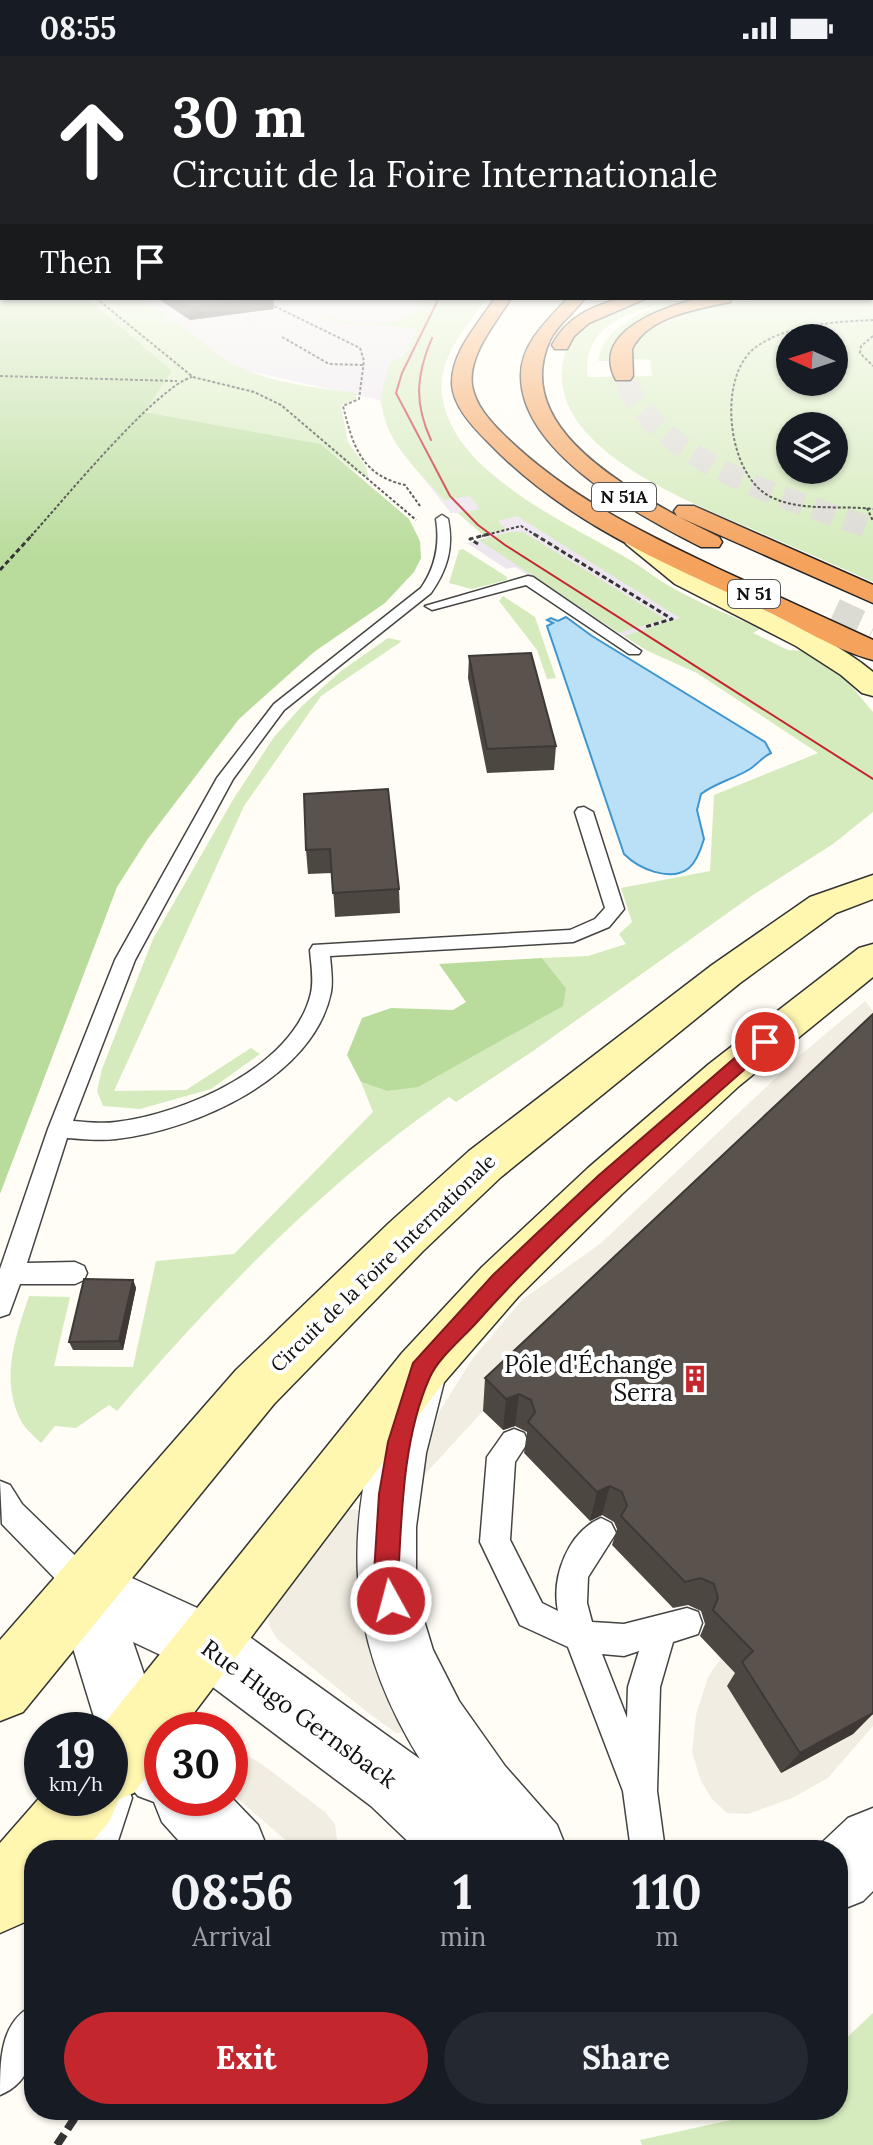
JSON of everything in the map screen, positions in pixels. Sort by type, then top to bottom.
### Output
[{"type":"highway","name":"N 51","points":[[465,362],[462,384],[469,406],[523,466],[570,502],[635,539],[873,651]]},
{"type":"highway","name":"N 51A","points":[[517,362],[520,408],[543,447],[561,465],[611,503],[713,557],[860,600]]},
{"type":"highway","name":"N 51A","points":[[534,362],[532,387],[537,407],[561,444],[601,481],[685,530],[860,600]]},
{"type":"highway","name":"N 51","points":[[549,362],[565,417],[588,448],[632,484],[860,600]]},
{"type":"highway","points":[[621,362],[623,376]]},
{"type":"highway","name":"N 51","points":[[495,410],[509,450]]},
{"type":"main road","points":[[635,539],[685,578],[812,641],[851,667],[873,687]]},
{"type":"main road","points":[[823,905],[873,855]]},
{"type":"main road","name":"Circuit de la Foire Internationale","points":[[0,1689],[255,1387],[406,1237],[485,1164],[663,1022],[823,905],[873,886]]},
{"type":"main road","points":[[135,1761],[208,1645],[421,1370],[500,1282],[605,1181],[724,1075],[873,957]]},
{"type":"main road","points":[[49,1840],[69,1816]]},
{"type":"main road","points":[[0,1897],[24,1869]]},
{"type":"street","points":[[421,1370],[400,1442],[391,1494],[386,1574],[402,1654],[451,1751],[524,1840]]},
{"type":"street","name":"Rue Hugo Gernsback","points":[[84,1586],[208,1645],[395,1782],[456,1840]]},
{"type":"street","points":[[84,1586],[135,1761]]},
{"type":"street","points":[[202,1816],[224,1840]]},
{"type":"street","points":[[848,1867],[873,1843]]},
{"type":"lane","points":[[426,602],[445,548],[433,516]]},
{"type":"lane","points":[[0,1306],[59,1129],[125,960],[225,778],[279,707],[426,602],[528,580],[634,651]]},
{"type":"lane","points":[[426,602],[444,622]]},
{"type":"lane","points":[[59,1129],[114,1131],[130,1128],[176,1117],[243,1088],[299,1041],[321,994],[320,950],[573,936],[602,923],[615,909],[584,812]]},
{"type":"lane","points":[[11,1274],[75,1273]]},
{"type":"lane","points":[[514,1442],[501,1457],[495,1542],[531,1614],[581,1637],[624,1640],[674,1628],[644,1687],[640,1791],[647,1840]]},
{"type":"lane","points":[[0,1495],[12,1514],[84,1586]]},
{"type":"lane","points":[[601,1533],[583,1550],[571,1587],[581,1637],[640,1791]]},
{"type":"lane","points":[[102,1840],[135,1761]]},
{"type":"lane","points":[[0,2076],[24,2039]]},
{"type":"path","points":[[175,362],[193,377],[254,392],[281,405],[416,520]]},
{"type":"path","points":[[326,362],[363,365],[359,399],[343,406],[352,442],[382,480],[405,485],[433,516]]},
{"type":"path","points":[[741,362],[734,388],[733,442],[744,471],[758,490],[794,503],[873,509]]},
{"type":"path","points":[[0,376],[178,381],[193,377]]},
{"type":"path","points":[[0,570],[145,412],[178,381]]},
{"type":"path","points":[[867,508],[873,521]]},
{"type":"path","points":[[478,544],[470,539],[521,526],[672,619],[613,637]]},
{"type":"path","points":[[57,2145],[73,2120]]},
{"type":"shaded area","points":[[224,362],[435,362],[446,438],[607,564],[873,757],[873,787],[697,673],[646,650],[515,567],[506,569],[467,543],[487,538],[458,513],[451,513],[396,444],[379,400],[236,371]]},
{"type":"shaded area","points":[[865,1001],[873,1011],[873,1036],[483,1411],[418,1482],[439,1412],[473,1358],[522,1300],[601,1243],[799,1056]]},
{"type":"shaded area","points":[[873,1502],[873,1726],[828,1778],[792,1798],[748,1814],[727,1813],[712,1799],[701,1781],[692,1752],[696,1715],[708,1677],[721,1658]]},
{"type":"shaded area","points":[[353,1509],[360,1511],[364,1518],[407,1732],[396,1733],[367,1712],[277,1639],[269,1625],[269,1617],[346,1512]]},
{"type":"shaded area","points":[[248,1756],[325,1812],[335,1824],[337,1840],[285,1840],[248,1808]]},
{"type":"green space","points":[[0,362],[162,362],[172,371],[145,412],[321,444],[409,519],[420,541],[421,558],[414,572],[385,603],[314,652],[239,719],[147,840],[117,887],[0,1194]]},
{"type":"green space","points":[[162,362],[231,362],[290,383],[357,393],[356,399],[341,406],[348,442],[366,467],[369,479],[321,444],[145,412],[172,371]]},
{"type":"green space","points":[[390,362],[446,362],[442,395],[450,423],[467,448],[515,492],[671,587],[760,629],[753,633],[788,650],[805,651],[847,681],[873,712],[873,812],[833,844],[753,895],[533,1051],[456,1102],[449,1097],[403,1130],[273,1243],[117,1411],[109,1405],[76,1428],[55,1426],[41,1443],[22,1422],[11,1388],[12,1357],[29,1296],[70,1297],[54,1366],[133,1367],[156,1261],[234,1254],[373,1112],[361,1082],[387,1091],[566,988],[542,958],[588,956],[626,944],[619,934],[632,922],[621,888],[710,871],[714,795],[818,753],[697,673],[646,650],[624,636],[680,618],[517,516],[498,521],[506,529],[482,534],[458,513],[480,509],[470,496],[444,500],[402,452],[386,424],[382,409]]},
{"type":"green space","points":[[565,362],[587,362],[588,377],[652,376],[650,362],[776,362],[776,396],[848,396],[848,362],[873,362],[873,582],[689,501],[620,462],[591,437],[570,409],[562,378]]},
{"type":"green space","points":[[509,532],[523,532],[665,619],[619,633],[479,540]]},
{"type":"green space","points":[[463,549],[507,577],[507,580],[472,589],[449,583],[459,550]]},
{"type":"green space","points":[[503,596],[535,617],[556,678],[547,679],[537,650],[499,601]]},
{"type":"green space","points":[[388,638],[402,641],[321,696],[244,806],[114,1091],[186,1090],[251,1048],[260,1054],[211,1089],[140,1109],[103,1106],[97,1091],[102,1069],[153,939],[234,798],[274,737],[302,706],[341,671]]},
{"type":"green space","points":[[542,958],[566,988],[563,1006],[418,1087],[387,1091],[361,1082],[347,1055],[362,1018],[391,1008],[453,1010],[466,1002],[439,964]]},
{"type":"green space","points":[[873,2013],[873,2145],[642,2145],[640,2140],[731,2120],[848,2120],[848,2037]]},
{"type":"water","points":[[566,617],[765,742],[771,753],[750,769],[701,794],[697,810],[704,839],[694,862],[681,872],[655,872],[624,854],[547,626],[553,623],[547,620],[551,618],[558,621]]},
{"type":"building","points":[[531,653],[556,746],[487,749],[469,656]]},
{"type":"building","points":[[388,789],[399,889],[333,893],[330,849],[306,850],[304,794]]},
{"type":"building","name":"Pôle d'Échange Serra","points":[[873,1014],[873,1713],[800,1753],[742,1662],[753,1651],[713,1610],[718,1598],[714,1584],[701,1578],[685,1582],[621,1516],[627,1506],[622,1492],[610,1486],[597,1492],[528,1422],[535,1412],[531,1400],[519,1394],[506,1399],[485,1378]]},
{"type":"building","points":[[84,1279],[133,1280],[119,1341],[69,1342]]},
{"type":"tunnel","points":[[623,376],[626,384]]},
{"type":"tunnel","points":[[626,384],[644,412],[670,437],[700,458],[770,492],[873,529]]},
{"type":"tunnel","points":[[834,612],[873,630]]},
{"type":"tram line","points":[[407,362],[396,393],[450,496],[478,525],[873,779]]},
{"type":"tram line","points":[[424,362],[420,401],[431,440]]},
{"type":"place","name":"Pôle d'Échange Serra","points":[[695,1379]]},
{"type":"route","points":[[391,1601],[386,1574],[391,1494],[400,1442],[421,1370],[500,1282],[542,1241],[605,1181],[765,1042]]}]
